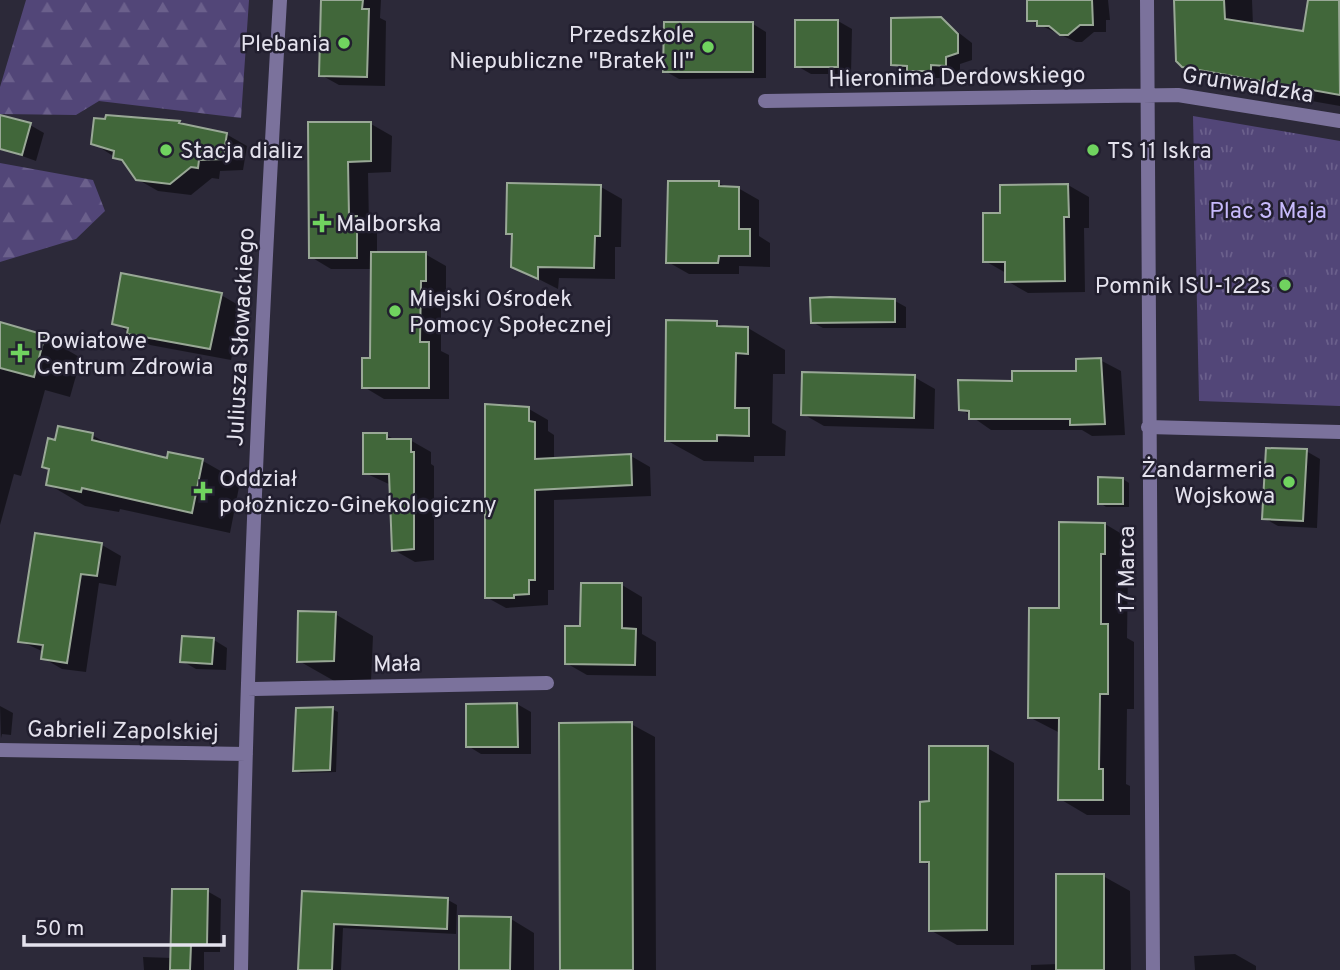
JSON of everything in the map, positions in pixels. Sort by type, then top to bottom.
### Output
[{"type":"street","name":"Juliusza Słowackiego","points":[[241,970],[247,689],[264,282],[280,0]]},
{"type":"street","name":"17 Marca","points":[[1147,0],[1153,970]]},
{"type":"street","name":"Hieronima Derdowskiego","points":[[765,101],[1149,96]]},
{"type":"street","name":"Grunwaldzka","points":[[1149,96],[1184,96],[1340,121]]},
{"type":"street","points":[[1148,427],[1340,432]]},
{"type":"street","name":"Mała","points":[[247,689],[547,683]]},
{"type":"street","name":"Gabrieli Zapolskiej","points":[[0,750],[246,754]]},
{"type":"green space","points":[[26,0],[249,0],[241,118],[99,101],[76,115],[0,114],[0,87]]},
{"type":"green space","name":"Plac 3 Maja","points":[[1193,116],[1340,141],[1340,406],[1199,401]]},
{"type":"green space","points":[[0,163],[93,180],[105,211],[76,239],[0,262]]},
{"type":"building","name":"Plebania","points":[[321,0],[363,0],[362,9],[369,9],[367,77],[319,76]]},
{"type":"building","points":[[1027,0],[1092,0],[1093,25],[1080,25],[1068,35],[1060,35],[1049,26],[1037,26],[1037,21],[1027,21]]},
{"type":"building","points":[[1174,0],[1224,0],[1225,19],[1303,31],[1308,0],[1339,0],[1340,95],[1182,67],[1176,61]]},
{"type":"building","points":[[941,17],[958,34],[958,53],[946,57],[946,66],[931,65],[931,71],[907,71],[907,66],[891,65],[891,18]]},
{"type":"building","points":[[795,20],[838,20],[838,67],[795,67]]},
{"type":"building","name":"Przedszkole Niepubliczne \"Bratek II\"","points":[[664,22],[753,22],[753,72],[663,72]]},
{"type":"building","points":[[0,115],[31,123],[22,155],[0,149]]},
{"type":"building","name":"Stacja dializ","points":[[106,115],[180,121],[179,123],[227,133],[223,159],[199,160],[198,168],[191,167],[170,184],[136,180],[122,160],[113,158],[114,151],[91,144],[94,118],[105,119]]},
{"type":"building","points":[[308,122],[371,122],[371,161],[348,162],[349,216],[357,216],[357,258],[309,258]]},
{"type":"building","points":[[668,181],[719,181],[719,186],[739,187],[739,229],[750,229],[750,256],[719,256],[718,263],[666,263]]},
{"type":"building","points":[[507,183],[601,185],[600,236],[595,236],[594,268],[538,267],[538,279],[511,267],[512,234],[506,234]]},
{"type":"building","points":[[1068,184],[1069,217],[1064,217],[1065,281],[1005,282],[1005,262],[983,262],[983,213],[1000,213],[1000,185]]},
{"type":"building","name":"Miejski Ośrodek Pomocy Społecznej","points":[[371,252],[426,252],[426,281],[421,281],[420,342],[429,342],[429,388],[362,388],[362,358],[370,358]]},
{"type":"building","points":[[121,273],[222,293],[210,349],[127,334],[128,328],[112,324]]},
{"type":"building","points":[[810,298],[895,299],[895,322],[811,323]]},
{"type":"building","points":[[666,320],[717,321],[717,326],[748,327],[748,354],[736,353],[735,408],[749,408],[749,436],[717,435],[717,441],[665,441]]},
{"type":"building","name":"Powiatowe Centrum Zdrowia","points":[[0,322],[45,335],[34,377],[0,368]]},
{"type":"building","points":[[1101,358],[1105,424],[1070,425],[1070,419],[969,419],[969,411],[959,410],[958,380],[1012,381],[1012,371],[1076,371],[1076,359]]},
{"type":"building","points":[[802,372],[915,375],[914,418],[801,415]]},
{"type":"building","points":[[485,404],[529,407],[529,421],[535,422],[535,459],[631,454],[632,485],[535,490],[535,580],[529,580],[529,594],[514,595],[514,598],[485,598]]},
{"type":"building","points":[[58,426],[93,433],[92,440],[167,458],[168,452],[203,459],[192,513],[82,488],[81,492],[46,485],[49,469],[42,467],[48,438],[55,440]]},
{"type":"building","points":[[363,433],[387,433],[387,439],[411,439],[411,452],[414,452],[414,549],[392,551],[389,474],[363,474]]},
{"type":"building","points":[[1266,448],[1307,449],[1303,521],[1262,519]]},
{"type":"building","points":[[1098,477],[1123,478],[1123,504],[1098,504]]},
{"type":"building","points":[[1059,522],[1105,523],[1105,554],[1101,554],[1101,624],[1108,624],[1108,694],[1100,694],[1099,769],[1103,769],[1103,800],[1058,800],[1059,718],[1028,718],[1029,608],[1059,608]]},
{"type":"building","points":[[35,533],[102,543],[97,576],[81,574],[67,663],[41,659],[43,645],[18,642]]},
{"type":"building","points":[[581,583],[622,583],[622,628],[636,629],[635,665],[565,664],[565,626],[580,626]]},
{"type":"building","points":[[298,611],[336,612],[334,661],[297,662]]},
{"type":"building","points":[[182,636],[214,638],[212,664],[180,662]]},
{"type":"building","points":[[517,703],[518,747],[466,747],[466,704]]},
{"type":"building","points":[[333,707],[330,770],[293,771],[296,708]]},
{"type":"building","points":[[632,722],[633,970],[560,970],[559,723]]},
{"type":"building","points":[[929,746],[988,746],[987,930],[929,931],[929,862],[920,862],[920,802],[929,801]]},
{"type":"building","points":[[1056,874],[1104,874],[1104,970],[1056,970]]},
{"type":"building","points":[[172,889],[208,889],[207,945],[191,945],[190,970],[170,970]]},
{"type":"building","points":[[302,891],[448,898],[447,929],[334,924],[332,970],[298,970]]},
{"type":"building","points":[[459,916],[511,917],[510,970],[459,970]]},
{"type":"place","name":"Plebania","points":[[344,43]]},
{"type":"place","name":"Przedszkole Niepubliczne \"Bratek II\"","points":[[708,47]]},
{"type":"place","name":"Stacja dializ","points":[[166,150]]},
{"type":"place","name":"TS 11 Iskra","points":[[1093,150]]},
{"type":"place","name":"Malborska","points":[[322,223]]},
{"type":"place","name":"Pomnik ISU-122s","points":[[1285,285]]},
{"type":"place","name":"Miejski Ośrodek Pomocy Społecznej","points":[[395,311]]},
{"type":"place","name":"Powiatowe Centrum Zdrowia","points":[[20,353]]},
{"type":"place","name":"Żandarmeria Wojskowa","points":[[1289,482]]},
{"type":"place","name":"Oddział położniczo-Ginekologiczny","points":[[203,491]]}]
